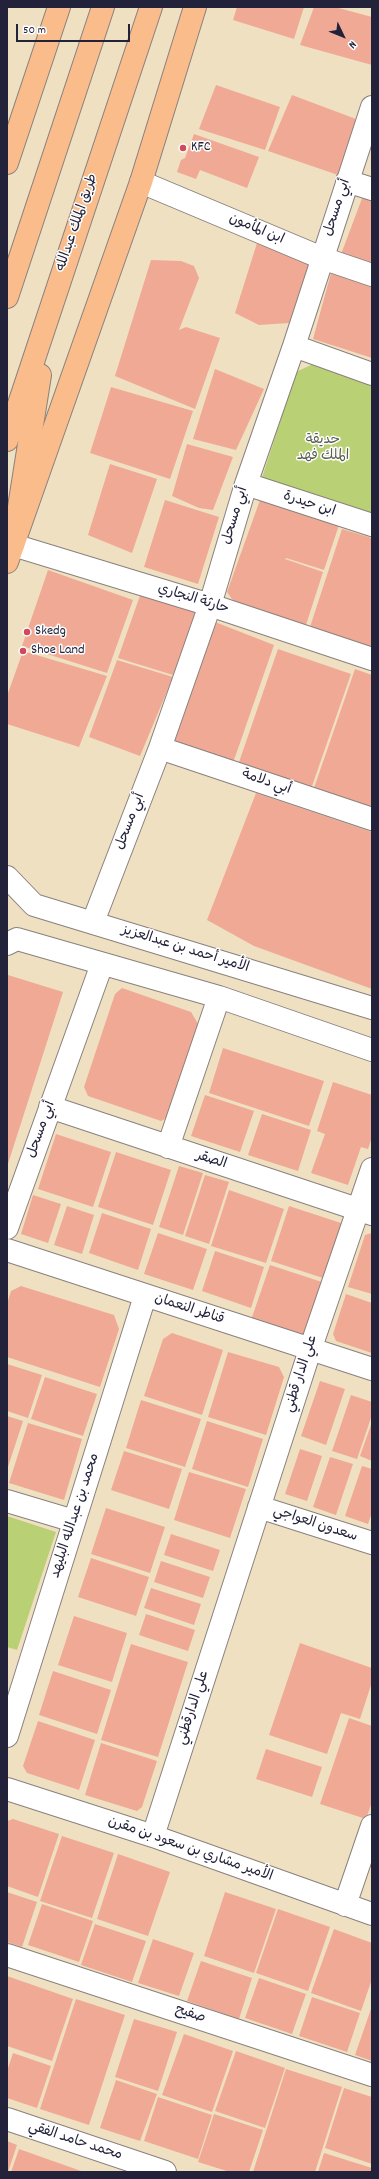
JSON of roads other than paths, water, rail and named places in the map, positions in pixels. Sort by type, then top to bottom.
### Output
[{"type":"main road","points":[[7,163],[59,7]]},
{"type":"main road","points":[[7,297],[104,7]]},
{"type":"main road","name":"طريق الملك عبدالله","points":[[7,440],[151,7]]},
{"type":"main road","points":[[10,554],[141,182],[195,7]]},
{"type":"main road","points":[[10,554],[37,391],[68,253]]},
{"type":"street","name":"أبي مسحل","points":[[93,922],[160,748],[210,605],[246,484],[294,346],[372,107]]},
{"type":"street","name":"ابن المأمون","points":[[141,182],[322,258],[372,275]]},
{"type":"street","points":[[347,182],[372,189]]},
{"type":"street","points":[[294,346],[372,374]]},
{"type":"street","name":"ابن حيدرة","points":[[246,484],[372,525]]},
{"type":"street","name":"حارثة النجاري","points":[[10,554],[210,605],[372,659]]},
{"type":"street","name":"أبي دلامة","points":[[160,748],[372,819]]},
{"type":"street","name":"الأمير أحمد بن عبدالعزيز","points":[[7,877],[34,905],[372,1008]]},
{"type":"street","points":[[7,944],[17,939],[219,997],[372,1050]]},
{"type":"street","name":"أبي مسحل","points":[[7,1228],[102,964]]},
{"type":"street","points":[[168,1147],[219,997]]},
{"type":"street","name":"الصقر","points":[[50,1107],[365,1212]]},
{"type":"street","name":"علي الدار قطني","points":[[236,1581],[310,1350],[365,1212],[372,1169]]},
{"type":"street","name":"قناطر النعمان","points":[[7,1250],[372,1369]]},
{"type":"street","name":"محمد بن عبدالله البليهد","points":[[7,1736],[16,1673],[74,1521],[145,1296]]},
{"type":"street","points":[[7,1501],[74,1521]]},
{"type":"street","name":"سعدون العواجي","points":[[259,1507],[372,1544]]},
{"type":"street","name":"علي الدارقطني","points":[[153,1836],[236,1581]]},
{"type":"street","name":"الأمير مشاري بن سعود بن مقرن","points":[[7,1789],[153,1836],[372,1914]]},
{"type":"street","points":[[345,1905],[372,1826]]},
{"type":"street","name":"صفيح","points":[[7,1955],[372,2075]]},
{"type":"street","name":"محمد حامد الفقي","points":[[7,2119],[165,2172]]},
{"type":"place","name":"KFC","points":[[183,148]]},
{"type":"place","name":"Skedg","points":[[27,632]]},
{"type":"place","name":"Shoe Land","points":[[23,651]]},
{"type":"park label","name":"حديقة الملك فهد","points":[[323,450]]}]
